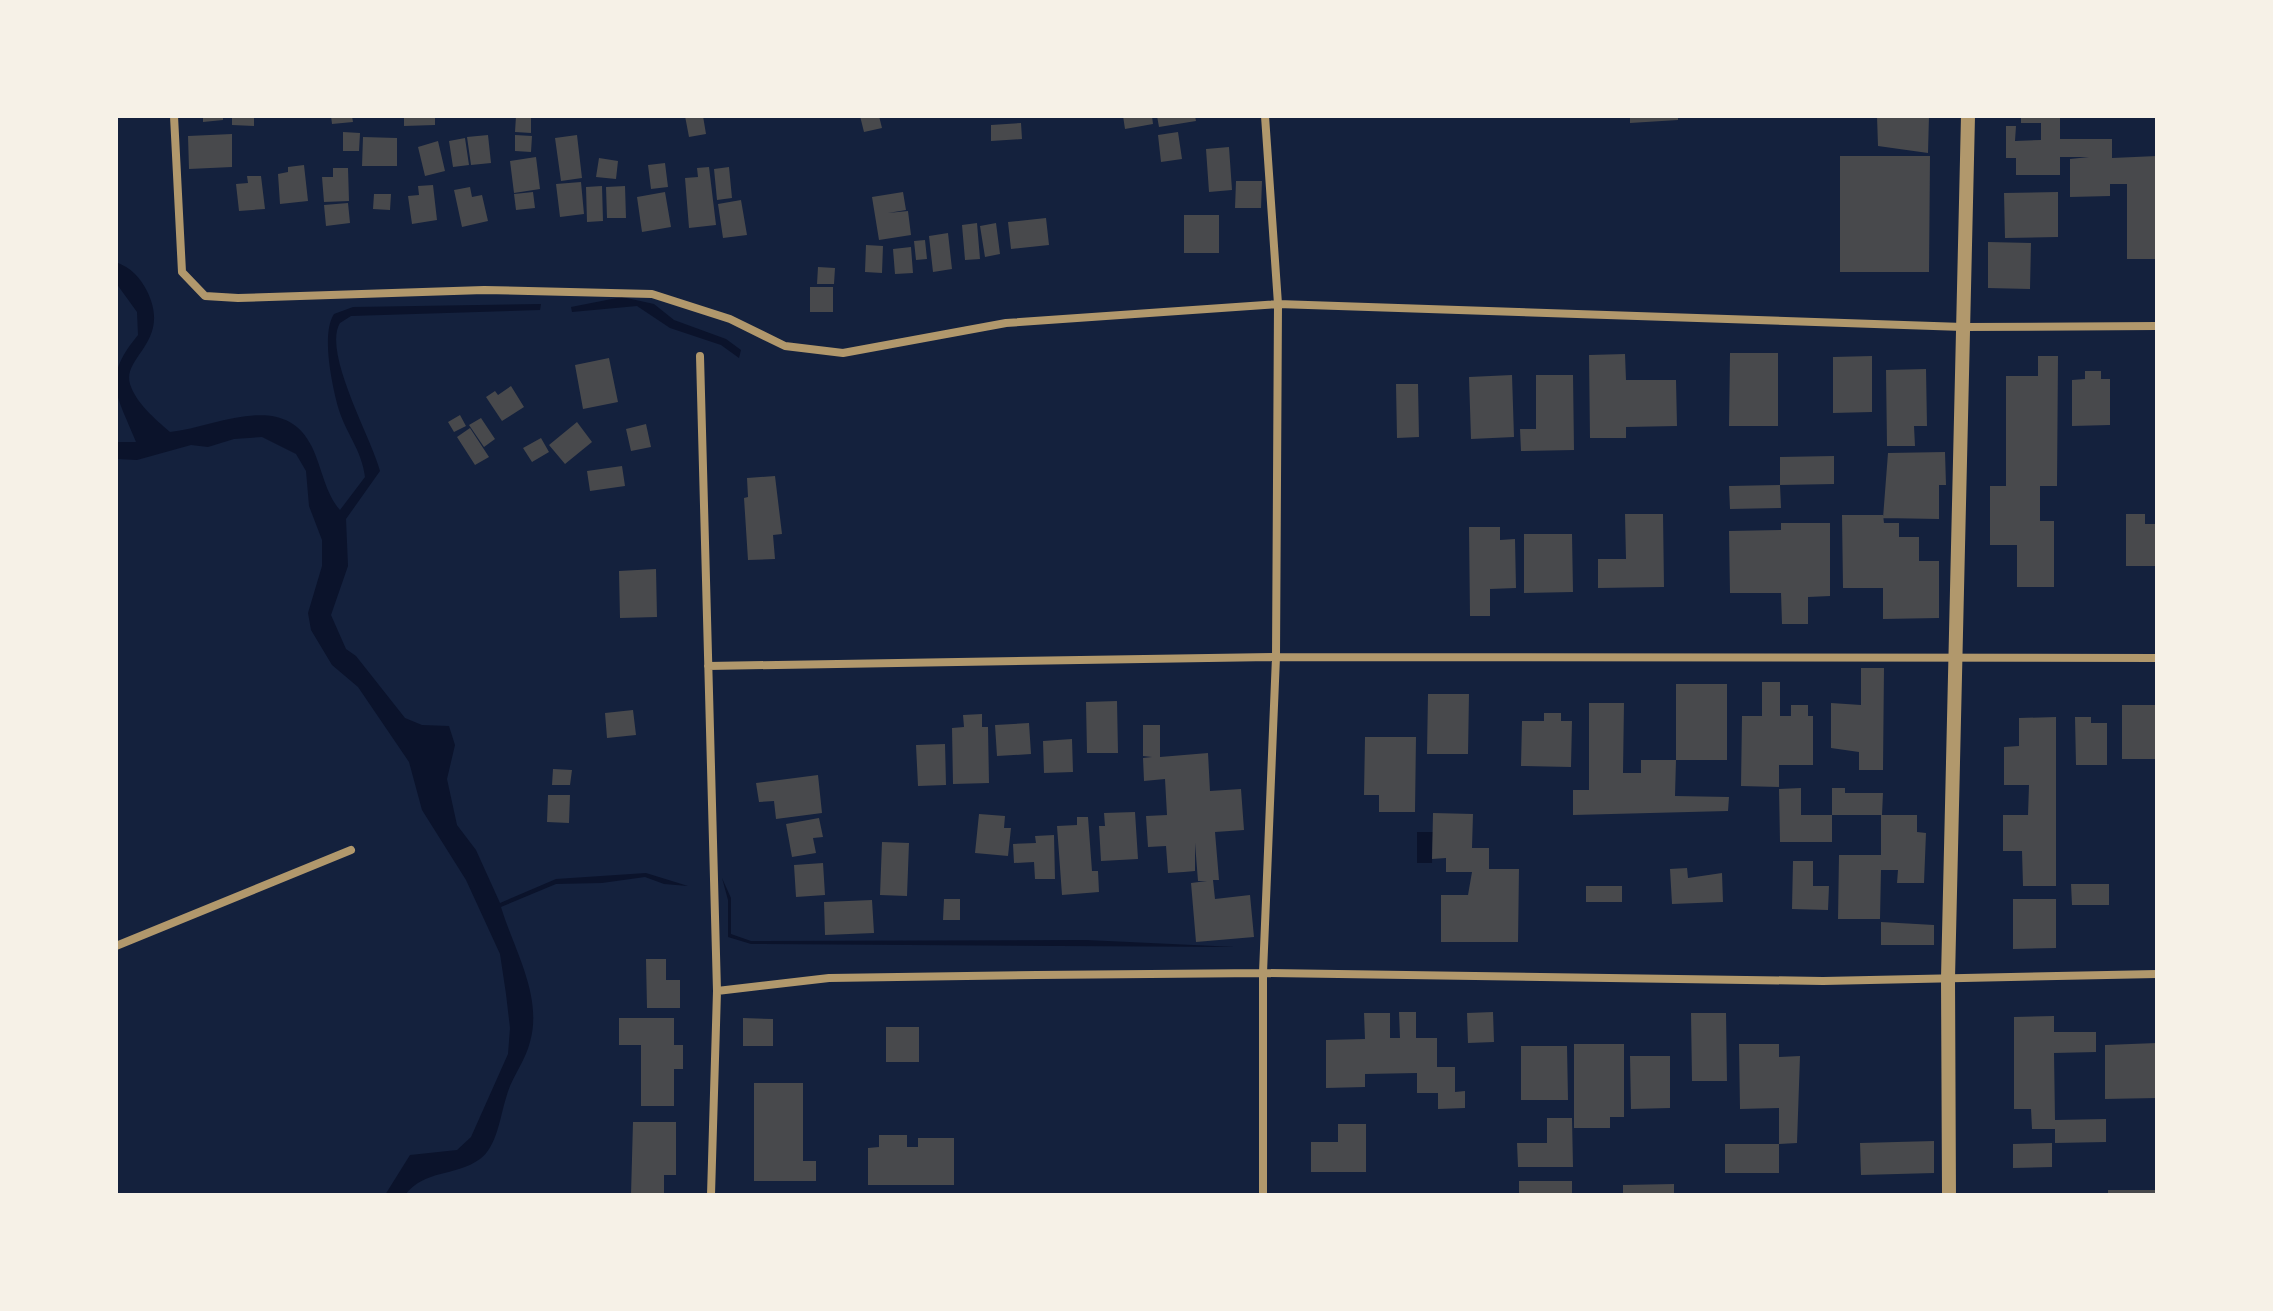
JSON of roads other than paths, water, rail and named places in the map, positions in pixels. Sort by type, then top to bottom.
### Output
[{"type":"street","points":[[174,116],[182,272],[205,296],[238,298],[484,290],[652,294],[730,319],[785,346],[843,353],[1006,323],[1278,304],[1963,327],[2157,326]]},
{"type":"street","points":[[1263,1195],[1263,973],[1276,657],[1278,304],[1265,116]]},
{"type":"street","points":[[1949,1195],[1948,978],[1968,116]]},
{"type":"street","points":[[700,356],[717,991],[711,1195]]},
{"type":"street","points":[[708,666],[1276,657],[2157,658]]},
{"type":"street","points":[[116,946],[351,850]]},
{"type":"street","points":[[717,991],[829,978],[1263,973],[1823,981],[2157,974]]},
{"type":"water","points":[[116,262],[138,277],[153,308],[154,323],[150,335],[129,374],[133,391],[147,410],[170,432],[248,416],[267,415],[285,419],[300,429],[312,447],[327,488],[340,510],[365,477],[341,416],[333,386],[328,334],[334,314],[353,307],[541,304],[540,310],[351,316],[340,323],[336,336],[343,374],[380,471],[346,519],[348,566],[331,615],[346,649],[356,656],[405,718],[422,725],[449,726],[455,745],[447,779],[457,825],[476,850],[500,903],[556,879],[646,873],[688,886],[664,884],[645,877],[602,883],[556,884],[501,907],[530,990],[533,1025],[528,1049],[508,1091],[497,1131],[486,1154],[461,1169],[422,1181],[405,1195],[385,1195],[410,1155],[457,1150],[471,1137],[508,1054],[510,1028],[500,954],[466,880],[422,810],[409,762],[358,687],[332,665],[311,630],[308,613],[322,566],[322,540],[309,506],[306,471],[296,454],[262,437],[234,439],[208,447],[191,445],[137,460],[116,459],[116,442],[136,442],[119,399],[116,376],[119,364],[138,335],[137,312],[116,283]]},
{"type":"water","points":[[622,297],[654,304],[674,320],[726,339],[741,350],[739,358],[721,345],[670,328],[637,306],[572,312],[571,307]]},
{"type":"water","points":[[1417,832],[1433,832],[1432,863],[1417,863]]},
{"type":"water","points":[[722,878],[731,898],[731,934],[751,941],[1086,940],[1236,947],[751,944],[728,937],[728,900]]}]
